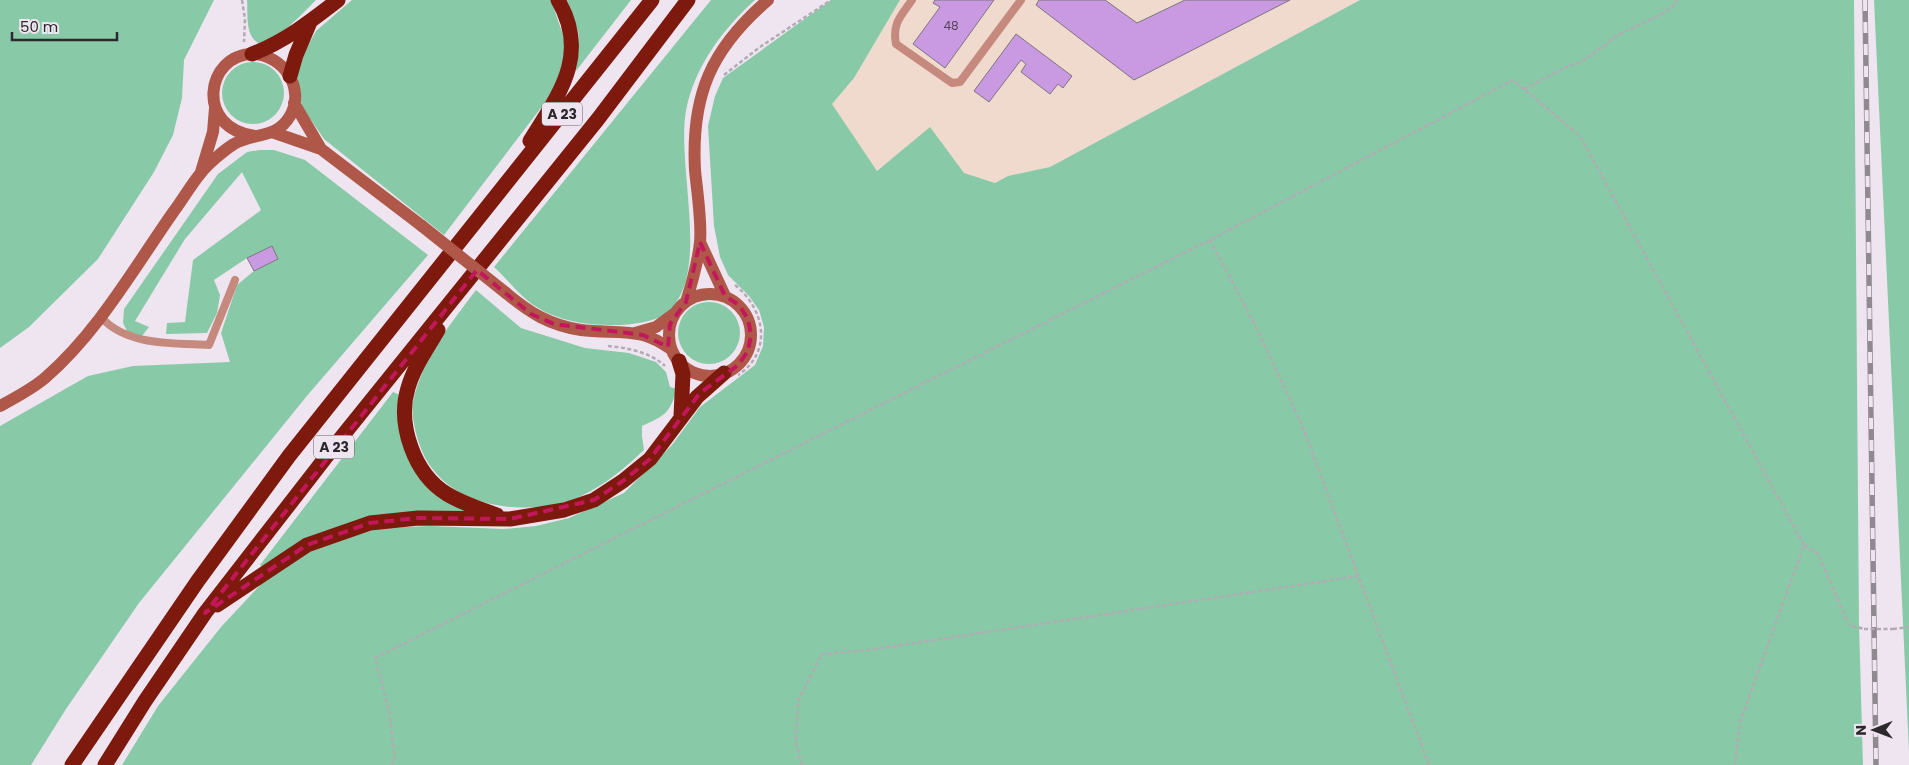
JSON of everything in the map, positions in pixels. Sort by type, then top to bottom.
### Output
[{"type":"highway","points":[[248,55],[270,47],[310,22],[338,0]]},
{"type":"highway","points":[[491,204],[562,89],[571,62],[570,33],[558,0]]},
{"type":"highway","name":"A 23","points":[[72,765],[197,582],[289,456],[652,0]]},
{"type":"highway","name":"A 23","points":[[105,765],[145,701],[205,613],[340,439],[598,119],[688,0]]},
{"type":"highway","points":[[290,76],[296,55],[310,22]]},
{"type":"highway","points":[[466,283],[413,373],[407,389],[405,405],[406,426],[411,446],[420,466],[431,481],[445,493],[468,505],[510,519]]},
{"type":"highway","points":[[675,355],[684,380],[681,416]]},
{"type":"highway","points":[[205,613],[307,545],[370,523],[418,518],[510,519],[564,510],[594,500],[623,481],[650,458],[700,393],[724,374]]},
{"type":"main road","points":[[686,302],[692,283],[700,242],[694,143],[697,112],[703,86],[718,55],[746,19],[768,0]]},
{"type":"main road","points":[[0,406],[44,379],[68,356],[101,317],[201,172],[235,143],[272,132],[282,125],[290,115],[295,94],[290,76],[281,64],[267,56],[248,55],[231,61],[222,70],[214,83],[212,95],[215,108],[221,119],[230,129],[242,135],[255,136]]},
{"type":"main road","points":[[294,103],[321,149]]},
{"type":"main road","points":[[201,172],[213,132],[215,108]]},
{"type":"main road","points":[[272,132],[321,149],[422,226],[531,314],[554,324],[604,333],[633,333],[656,327],[686,302],[698,295],[711,293],[725,296],[739,305],[748,319],[751,335],[748,351],[738,365],[724,374],[712,376],[688,369],[675,355],[655,339],[633,333]]},
{"type":"main road","points":[[700,242],[725,296]]},
{"type":"main road","points":[[675,313],[670,324],[669,337],[675,355]]},
{"type":"lane","points":[[912,0],[897,22],[894,33],[896,44],[952,83],[960,82],[1021,0]]},
{"type":"lane","points":[[101,317],[108,325],[138,338],[156,342],[209,345],[235,280]]},
{"type":"path","points":[[242,0],[248,55]]},
{"type":"path","points":[[1524,89],[1568,66],[1579,63],[1614,37],[1662,14],[1673,6],[1677,0]]},
{"type":"path","points":[[391,765],[395,762],[389,710],[375,658],[1210,240],[1513,80],[1580,136],[1804,545],[1818,554],[1849,625],[1864,629],[1909,627]]},
{"type":"path","points":[[1210,240],[1254,323],[1302,425],[1429,765]]},
{"type":"path","points":[[1735,765],[1740,722],[1804,545]]},
{"type":"path","points":[[802,765],[796,744],[798,701],[822,654],[868,650],[1358,576]]},
{"type":"highlighted area","points":[[700,242],[725,296],[739,305],[748,319],[751,335],[748,351],[738,365],[700,393],[650,459],[623,481],[594,500],[510,519],[418,518],[370,523],[307,545],[205,613],[477,270],[531,314],[554,324],[643,335],[668,347],[670,324],[686,302]]},
{"type":"shaded area","points":[[900,0],[1360,0],[1050,167],[1008,176],[995,183],[964,173],[930,128],[877,171],[832,104],[854,78]]},
{"type":"green space","points":[[0,0],[214,0],[184,60],[182,98],[173,135],[154,172],[98,259],[29,327],[0,348]]},
{"type":"green space","points":[[247,0],[316,0],[282,31],[258,43],[249,30]]},
{"type":"green space","points":[[352,0],[551,0],[563,35],[566,57],[556,88],[444,235],[324,139],[302,107],[297,76],[301,58],[316,31]]},
{"type":"green space","points":[[567,0],[631,0],[576,71],[579,35]]},
{"type":"green space","points":[[711,0],[755,0],[721,36],[703,64],[690,95],[686,111],[684,134],[690,247],[688,273],[680,295],[663,316],[630,324],[609,325],[576,322],[554,316],[535,306],[494,267]]},
{"type":"green space","points":[[831,0],[900,0],[854,78],[832,104],[877,171],[930,127],[964,173],[995,183],[1008,176],[1050,167],[1360,0],[1854,0],[1859,624],[1863,765],[122,765],[158,706],[221,627],[262,583],[310,550],[345,537],[378,528],[430,526],[504,529],[536,526],[569,518],[624,493],[672,445],[700,407],[755,365],[763,346],[764,327],[759,310],[749,296],[728,275],[720,257],[714,226],[708,126],[715,96],[723,78]]},
{"type":"green space","points":[[1874,0],[1909,0],[1909,752]]},
{"type":"green space","points":[[247,62],[259,62],[275,71],[282,81],[284,93],[282,105],[275,115],[259,124],[247,124],[236,119],[227,110],[222,99],[222,87],[227,76],[236,67]]},
{"type":"green space","points":[[274,150],[305,160],[428,255],[306,397],[139,603],[66,709],[31,765],[0,765],[0,426],[88,376],[133,366],[230,362],[221,333],[237,285],[254,271],[278,259],[272,246],[247,258],[214,280],[220,295],[217,313],[207,333],[166,334],[167,323],[185,322],[193,260],[261,210],[242,172],[185,239],[135,321],[149,327],[142,336],[128,333],[123,323],[124,309],[218,174],[247,152]]},
{"type":"green space","points":[[476,290],[521,328],[585,348],[629,353],[656,362],[666,372],[670,387],[677,389],[672,404],[666,413],[642,426],[644,450],[596,488],[574,499],[541,507],[498,505],[477,500],[458,491],[442,479],[428,463],[419,443],[414,422],[413,402],[417,386],[430,356]]},
{"type":"green space","points":[[703,302],[715,302],[731,311],[738,321],[740,333],[738,345],[731,355],[715,364],[703,364],[692,359],[683,350],[678,339],[678,327],[683,316],[692,307]]},
{"type":"green space","points":[[393,392],[400,395],[408,456],[465,510],[464,514],[307,538],[262,567],[260,565]]},
{"type":"building","points":[[935,0],[994,0],[945,68],[913,44],[940,7],[933,3]]},
{"type":"building","points":[[1039,0],[1105,0],[1137,23],[1185,0],[1290,0],[1134,80],[1036,5]]},
{"type":"building","points":[[1016,34],[1072,76],[1063,88],[1058,84],[1050,94],[1021,72],[1026,64],[1021,60],[989,102],[974,91]]},
{"type":"building","points":[[272,246],[278,259],[254,271],[247,258]]},
{"type":"railway","points":[[1865,0],[1876,765]]}]
